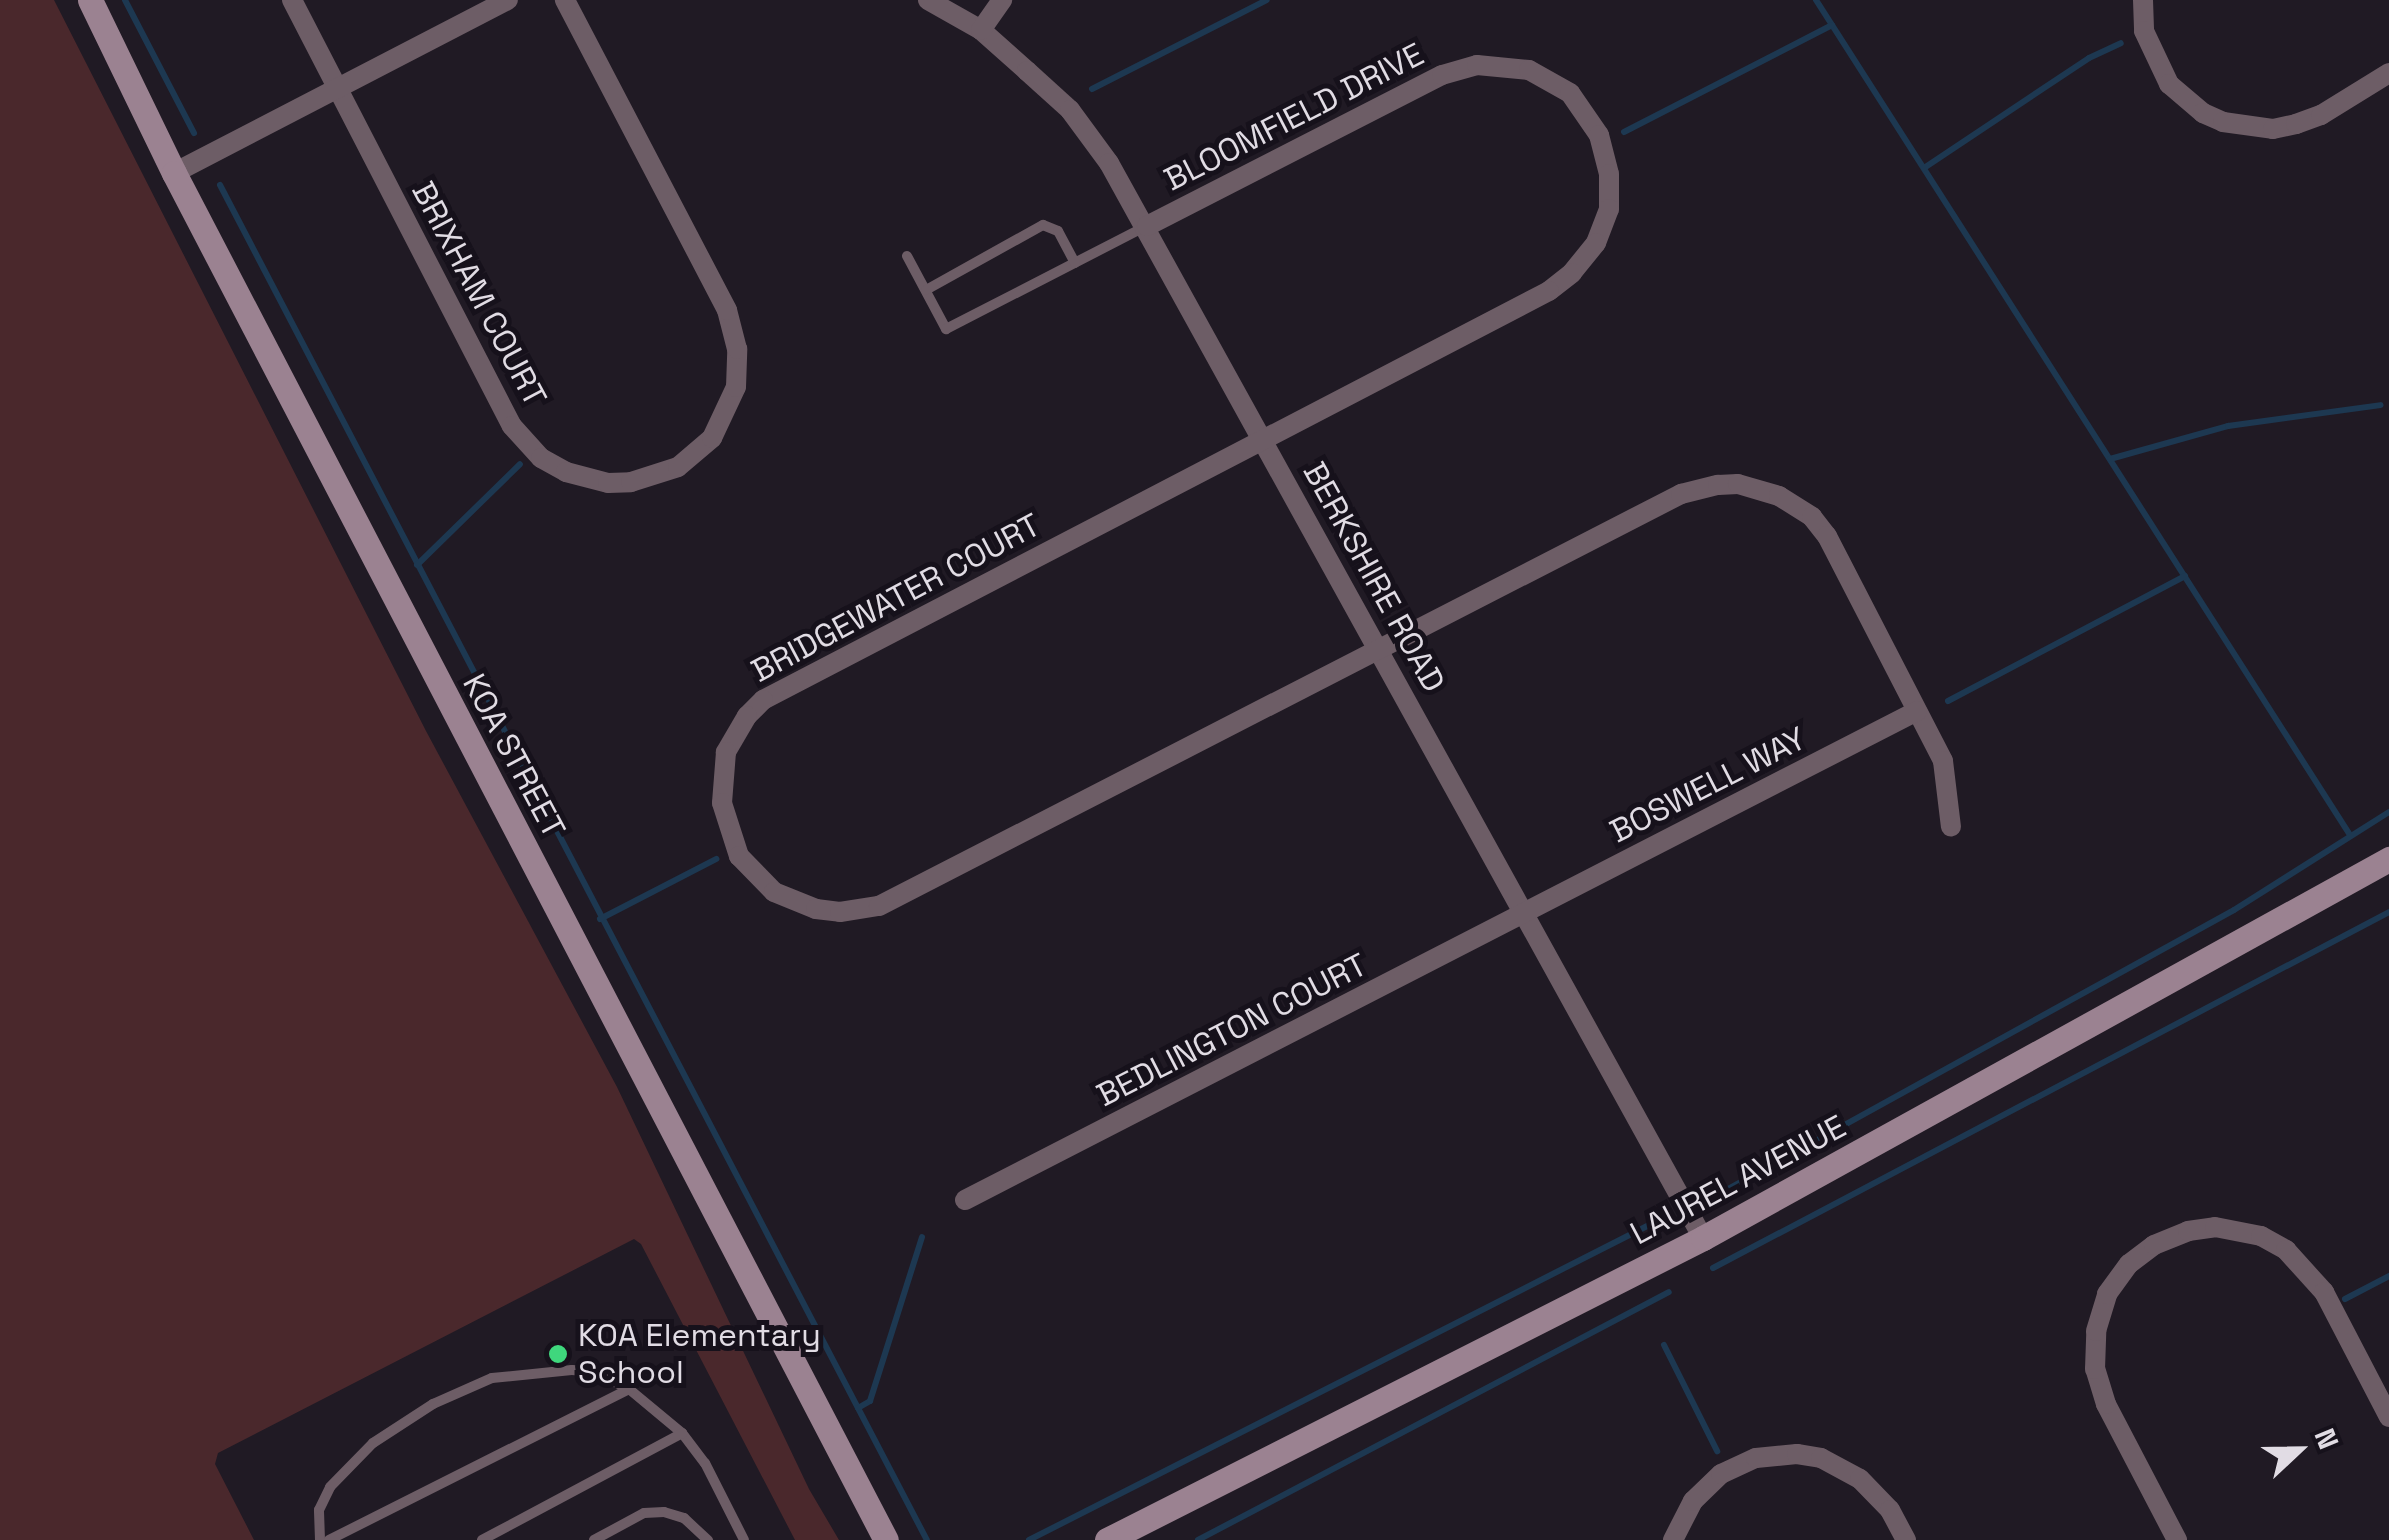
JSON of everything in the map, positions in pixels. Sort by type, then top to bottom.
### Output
[{"type":"main road","name":"KOA STREET","points":[[90,0],[174,173],[886,1540]]},
{"type":"main road","name":"LAUREL AVENUE","points":[[1106,1540],[1703,1238],[2389,859]]},
{"type":"street","name":"BRIXHAM COURT","points":[[292,0],[512,426],[541,458],[586,478],[608,483],[656,477],[699,452],[723,422],[736,387],[734,328],[565,0]]},
{"type":"street","points":[[174,173],[508,0]]},
{"type":"street","name":"BERKSHIRE ROAD","points":[[928,0],[981,30],[1070,110],[1147,226],[1703,1238]]},
{"type":"street","points":[[981,30],[1002,0]]},
{"type":"street","points":[[2143,0],[2144,31],[2168,84],[2204,113],[2223,122],[2261,128],[2296,124],[2321,116],[2389,73]]},
{"type":"street","name":"BLOOMFIELD DRIVE","points":[[1147,226],[1459,68],[1495,65],[1529,70],[1558,83],[1589,116],[1606,154],[1608,209],[1596,242],[1572,273],[1549,291],[1263,438]]},
{"type":"street","name":"BRIDGEWATER COURT","points":[[1263,438],[764,700],[735,732],[722,778],[722,803],[739,856],[754,875],[793,902],[840,912],[879,906],[1680,494],[1738,484],[1796,506],[1827,536],[1943,761],[1951,827]]},
{"type":"street","name":"BOSWELL WAY","points":[[1526,912],[1917,712]]},
{"type":"street","name":"BEDLINGTON COURT","points":[[965,1200],[1526,912]]},
{"type":"street","points":[[2177,1540],[2106,1404],[2095,1369],[2096,1331],[2107,1294],[2129,1264],[2154,1245],[2188,1230],[2216,1227],[2261,1236],[2286,1250],[2324,1292],[2389,1417]]},
{"type":"street","points":[[1672,1540],[1693,1500],[1720,1474],[1756,1458],[1797,1454],[1820,1458],[1860,1479],[1890,1510],[1906,1540]]},
{"type":"lane","points":[[926,290],[1043,226],[1058,231],[1075,263]]},
{"type":"lane","points":[[907,256],[946,329],[1147,226]]},
{"type":"lane","points":[[320,1540],[319,1510],[330,1487],[373,1443],[434,1404],[492,1378],[537,1371],[593,1372],[629,1389],[682,1434],[704,1463],[744,1540]]},
{"type":"lane","points":[[329,1540],[629,1389]]},
{"type":"lane","points":[[482,1540],[682,1434]]},
{"type":"lane","points":[[594,1540],[644,1513],[664,1512],[684,1518],[708,1540]]},
{"type":"shaded area","points":[[0,0],[54,0],[426,731],[617,1087],[809,1489],[839,1540],[795,1540],[641,1244],[634,1239],[218,1453],[215,1464],[254,1540],[0,1540]]},
{"type":"waterway","points":[[125,0],[194,133]]},
{"type":"waterway","points":[[1092,89],[1267,0]]},
{"type":"waterway","points":[[1816,0],[2350,835]]},
{"type":"waterway","points":[[1624,132],[1832,25]]},
{"type":"waterway","points":[[1924,168],[2089,58],[2121,43]]},
{"type":"waterway","points":[[220,185],[927,1540]]},
{"type":"waterway","points":[[2110,459],[2228,426],[2381,405]]},
{"type":"waterway","points":[[417,565],[520,464]]},
{"type":"waterway","points":[[1948,701],[2185,576]]},
{"type":"waterway","points":[[1712,1198],[2234,910],[2389,812]]},
{"type":"waterway","points":[[600,919],[716,859]]},
{"type":"waterway","points":[[1713,1268],[2389,912]]},
{"type":"waterway","points":[[1029,1540],[1653,1223]]},
{"type":"waterway","points":[[858,1408],[870,1401],[922,1237]]},
{"type":"waterway","points":[[2345,1299],[2389,1276]]},
{"type":"waterway","points":[[1198,1540],[1669,1292]]},
{"type":"waterway","points":[[1664,1345],[1717,1451]]},
{"type":"place","name":"KOA Elementary School","points":[[558,1354]]}]
